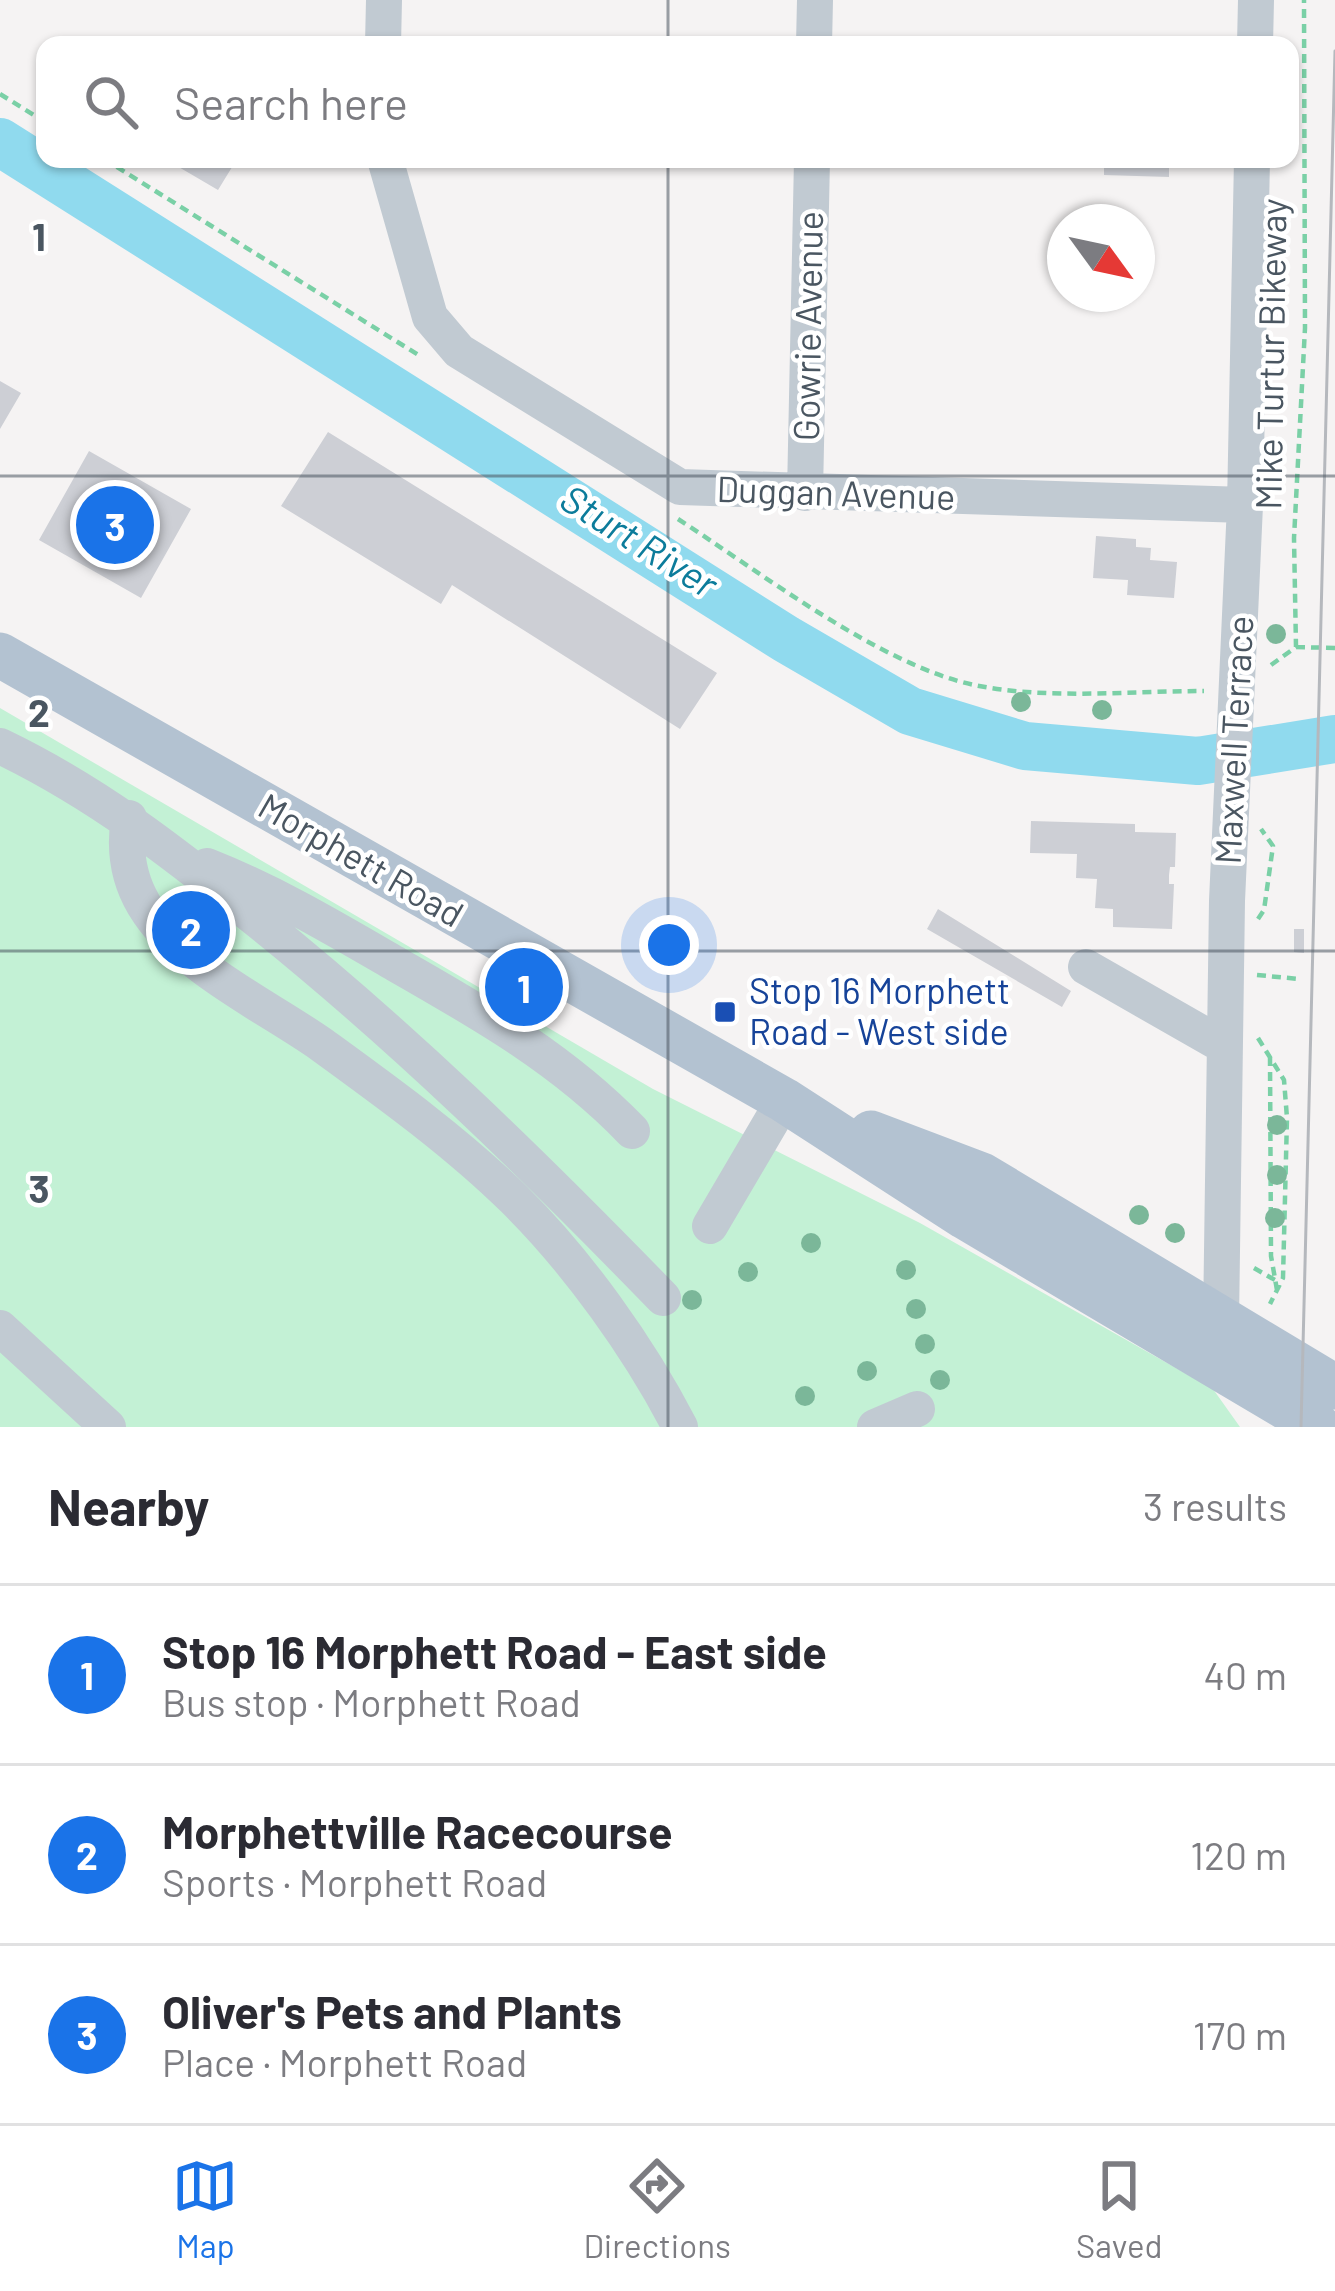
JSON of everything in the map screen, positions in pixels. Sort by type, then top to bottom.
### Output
[{"type":"main road","name":"Morphett Road","points":[[0,655],[784,1100],[965,1217],[1319,1427]]},
{"type":"main road","name":"Morphett Road","points":[[784,1100],[982,1175],[1335,1387]]},
{"type":"street","points":[[383,36],[384,0]]},
{"type":"street","points":[[814,36],[815,0]]},
{"type":"street","points":[[1255,36],[1256,0]]},
{"type":"street","name":"Duggan Avenue","points":[[388,168],[430,317],[459,351],[680,487],[1245,505]]},
{"type":"street","name":"Gowrie Avenue","points":[[805,493],[812,168]]},
{"type":"street","name":"Maxwell Terrace","points":[[1222,1321],[1232,722],[1245,505],[1252,168]]},
{"type":"street","points":[[0,746],[129,818],[176,854],[433,1068],[663,1298]]},
{"type":"street","points":[[129,818],[128,864],[143,904],[163,929],[192,956],[452,1144],[517,1201],[630,1342],[680,1427]]},
{"type":"street","points":[[176,854],[265,888],[504,1026],[593,1090],[632,1131]]},
{"type":"street","points":[[1086,967],[1224,1046]]},
{"type":"street","points":[[710,1226],[784,1100]]},
{"type":"street","points":[[0,1328],[108,1427]]},
{"type":"street","points":[[875,1427],[916,1409]]},
{"type":"path","name":"Mike Turtur Bikeway","points":[[1296,647],[1294,538],[1305,328],[1304,0]]},
{"type":"path","points":[[0,94],[36,116]]},
{"type":"path","points":[[1265,671],[1296,647],[1335,648]]},
{"type":"path","points":[[1247,975],[1299,979]]},
{"type":"path","points":[[1246,1263],[1275,1280],[1277,1290],[1283,1278],[1287,1118],[1284,1079],[1268,1052],[1275,1280]]},
{"type":"green space","points":[[0,708],[653,1089],[920,1223],[1213,1389],[1240,1427],[0,1427]]},
{"type":"building","points":[[180,168],[231,168],[218,190]]},
{"type":"building","points":[[1104,168],[1169,168],[1169,177],[1104,175]]},
{"type":"building","points":[[0,381],[21,393],[0,429]]},
{"type":"building","points":[[328,432],[717,673],[680,729],[452,585],[441,604],[281,506]]},
{"type":"building","points":[[89,451],[191,509],[141,598],[39,540]]},
{"type":"building","points":[[1096,536],[1136,539],[1136,547],[1151,548],[1150,560],[1177,562],[1174,598],[1127,595],[1128,580],[1093,578]]},
{"type":"building","points":[[1031,821],[1135,824],[1135,832],[1176,833],[1175,867],[1170,867],[1169,875],[1169,884],[1174,884],[1172,929],[1113,927],[1113,909],[1095,908],[1097,879],[1076,878],[1077,854],[1030,853]]},
{"type":"building","points":[[938,909],[1071,991],[1062,1007],[927,929]]},
{"type":"building","points":[[1294,929],[1304,929],[1304,953],[1294,952]]},
{"type":"waterway","name":"Sturt River","points":[[0,142],[36,165]]},
{"type":"waterway","name":"Sturt River","points":[[41,168],[786,639],[910,711],[1025,746],[1198,761],[1335,739]]},
{"type":"tram line","points":[[1301,1427],[1335,51]]},
{"type":"place","name":"Oliver's Pets and Plants","points":[[115,525]]},
{"type":"place","name":"Morphettville Racecourse","points":[[191,930]]},
{"type":"place","name":"Stop 16 Morphett Road - East side","points":[[524,987]]},
{"type":"place","name":"Stop 16 Morphett Road - West side","points":[[725,1012]]}]
